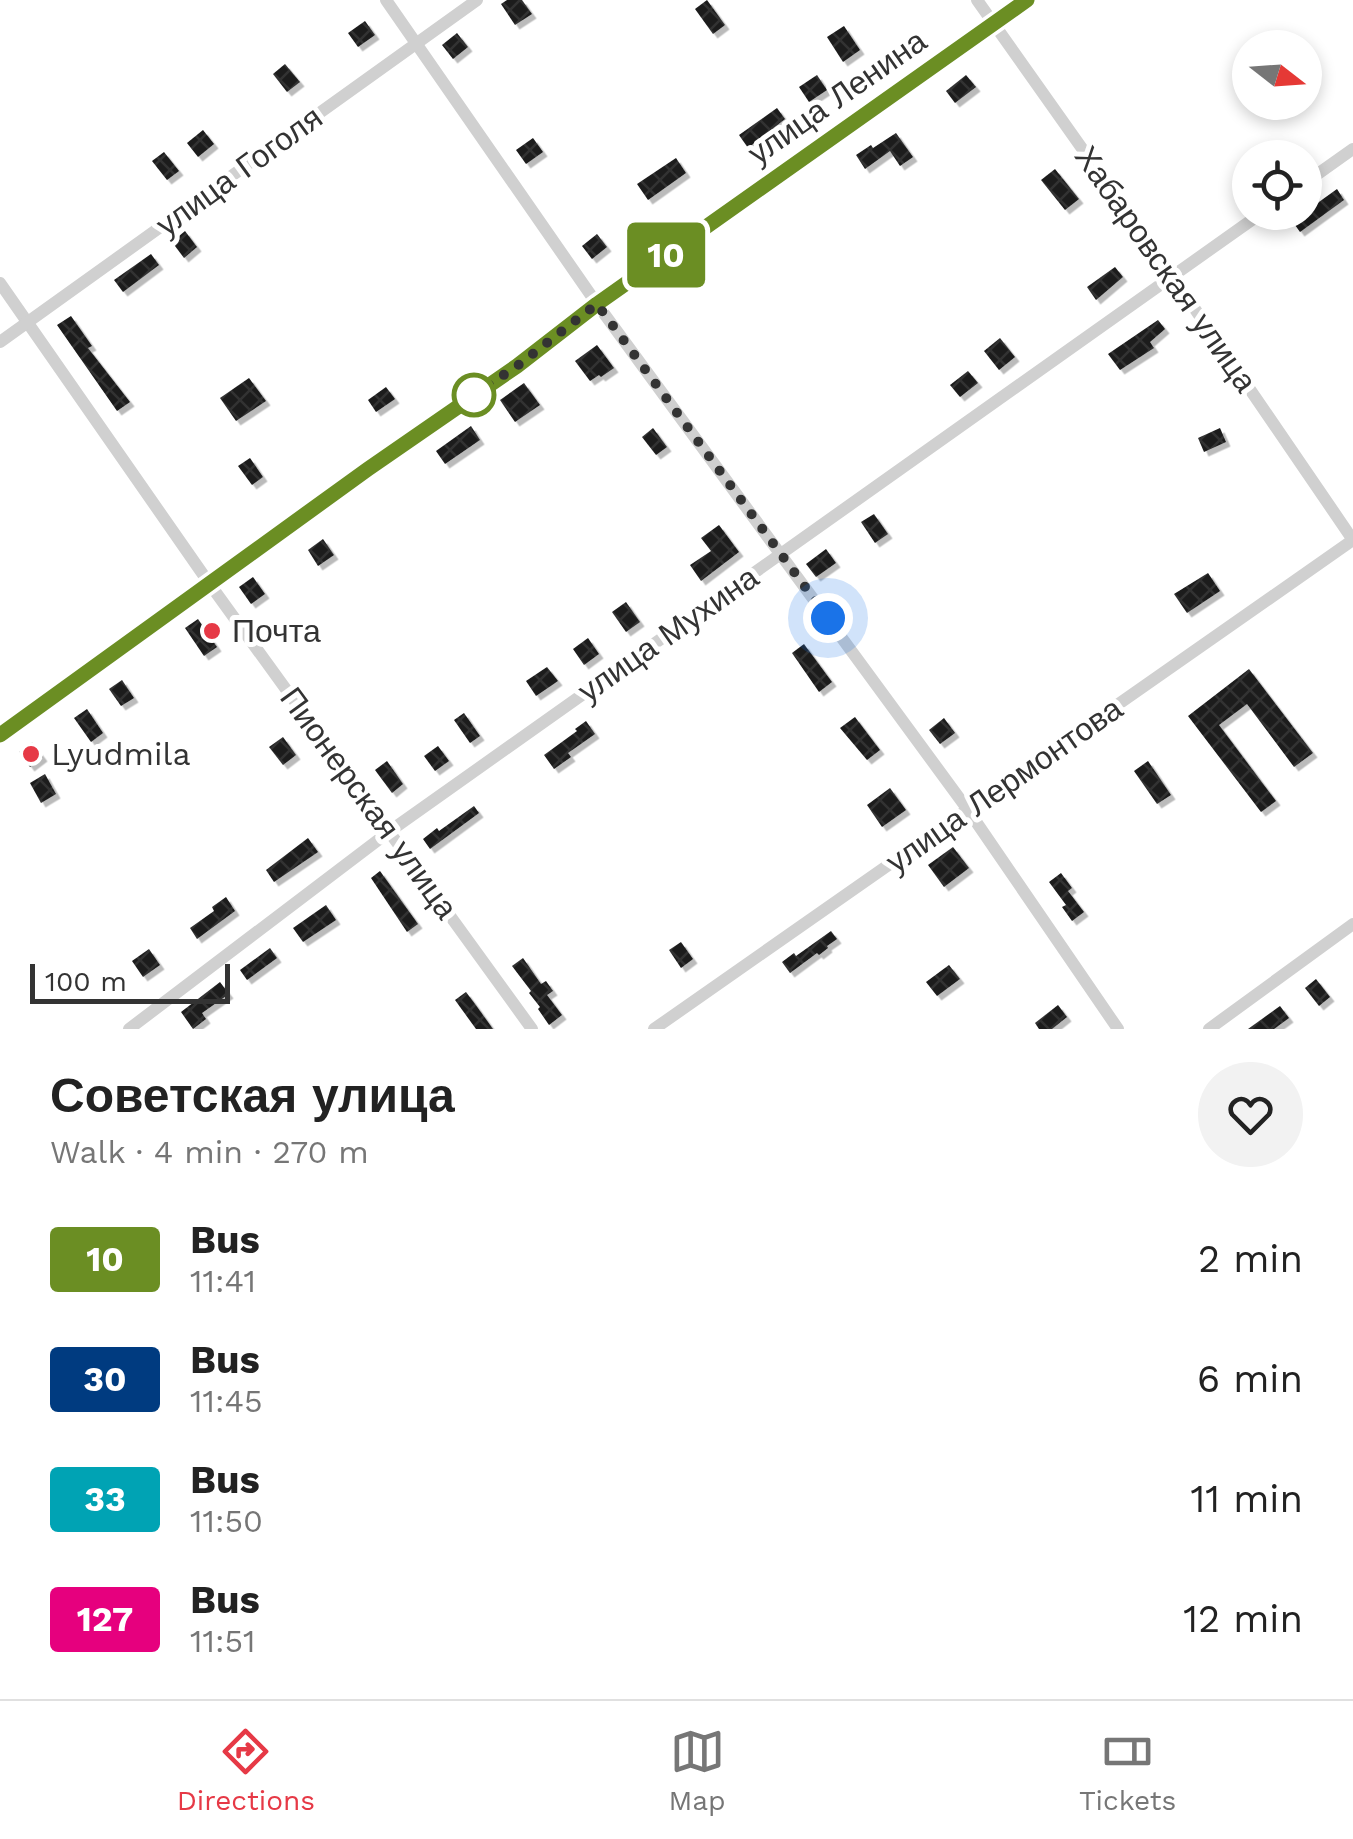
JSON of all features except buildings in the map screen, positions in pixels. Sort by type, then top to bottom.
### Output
[{"type":"main road","name":"улица Ленина","points":[[0,735],[517,366],[597,304],[1027,0]]},
{"type":"street","points":[[386,0],[597,304],[968,810],[1118,1029]]},
{"type":"street","name":"улица Гоголя","points":[[0,342],[478,0]]},
{"type":"street","name":"Хабаровская улица","points":[[977,0],[1353,540]]},
{"type":"street","points":[[1322,171],[1353,149]]},
{"type":"street","name":"улица Мухина","points":[[129,1029],[390,831],[1239,230]]},
{"type":"street","name":"Пионерская улица","points":[[0,283],[209,583],[532,1029]]},
{"type":"street","name":"улица Лермонтова","points":[[654,1029],[1353,540]]},
{"type":"street","points":[[1209,1029],[1353,924]]},
{"type":"bus line","name":"10","points":[[0,735],[517,366],[597,304],[1027,0]]},
{"type":"place","name":"Почта","points":[[212,631]]},
{"type":"place","name":"Lyudmila","points":[[31,754]]},
{"type":"route","points":[[474,395],[597,304],[828,618]]}]
